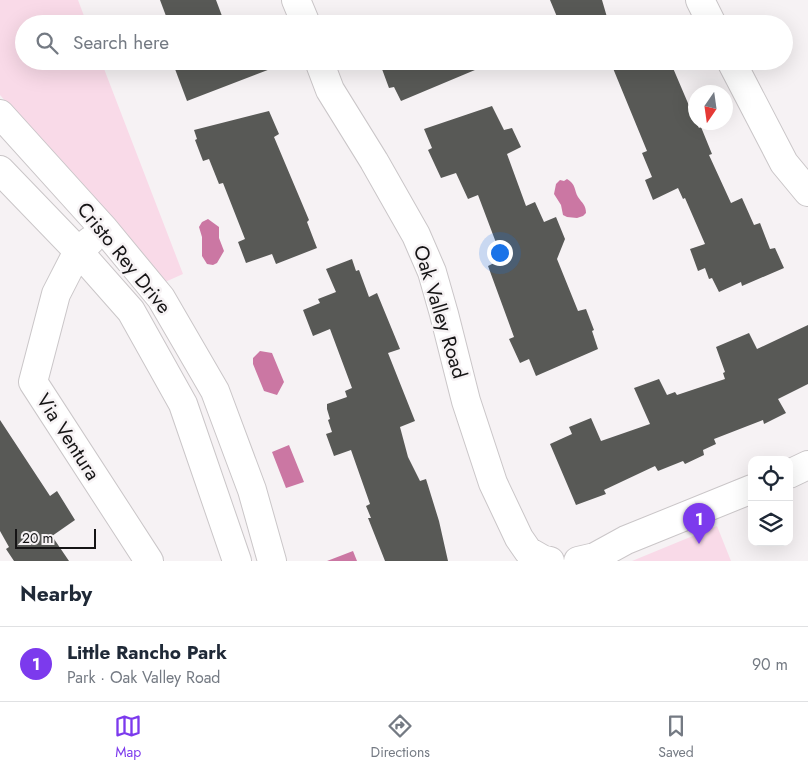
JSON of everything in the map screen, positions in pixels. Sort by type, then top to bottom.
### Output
[{"type":"street","points":[[296,0],[302,15]]},
{"type":"street","points":[[700,0],[708,15]]},
{"type":"street","name":"Oak Valley Road","points":[[322,70],[330,90],[374,161],[416,235],[432,272],[466,401],[493,483],[519,538],[528,551],[542,560],[550,561]]},
{"type":"street","points":[[736,70],[784,163],[808,192]]},
{"type":"street","name":"Cristo Rey Drive","points":[[0,114],[104,229],[162,298],[215,391],[252,490],[272,561]]},
{"type":"street","name":"Cristo Rey Drive","points":[[0,170],[78,251],[132,311],[183,404],[237,561]]},
{"type":"street","name":"Via Ventura","points":[[104,229],[78,251],[56,294],[33,382],[149,561]]},
{"type":"street","points":[[793,472],[808,465]]},
{"type":"street","points":[[578,561],[595,557],[626,540],[748,491]]},
{"type":"shaded area","points":[[0,0],[78,0],[84,15],[15,15],[15,70],[104,70],[183,274],[165,282],[0,95]]},
{"type":"shaded area","points":[[567,179],[573,185],[578,197],[585,206],[586,213],[583,216],[577,218],[563,215],[561,205],[554,194],[556,184],[560,180],[564,181]]},
{"type":"shaded area","points":[[208,219],[219,227],[219,238],[224,251],[217,263],[213,265],[207,264],[202,256],[202,237],[199,227],[202,222]]},
{"type":"shaded area","points":[[260,351],[272,353],[284,382],[277,395],[264,391],[253,364],[253,358]]},
{"type":"shaded area","points":[[289,445],[304,482],[286,488],[272,452]]},
{"type":"shaded area","points":[[717,526],[731,561],[632,561]]},
{"type":"shaded area","points":[[353,551],[357,561],[327,561]]},
{"type":"building","points":[[160,0],[216,0],[222,15],[166,15]]},
{"type":"building","points":[[550,0],[602,0],[606,15],[556,15]]},
{"type":"building","points":[[175,70],[268,70],[187,101]]},
{"type":"building","points":[[382,70],[475,70],[401,101],[394,87],[389,88]]},
{"type":"building","points":[[614,70],[674,70],[688,103],[688,130],[702,130],[712,154],[709,155],[731,203],[742,198],[754,225],[760,223],[770,249],[775,248],[784,268],[742,286],[741,282],[719,292],[712,278],[709,279],[705,268],[698,271],[690,249],[705,244],[685,198],[683,199],[678,188],[653,200],[645,180],[652,177],[642,153],[647,151]]},
{"type":"building","points":[[492,106],[504,130],[512,128],[521,147],[507,154],[526,206],[535,202],[544,222],[556,217],[565,239],[557,259],[578,311],[586,309],[594,330],[592,331],[598,349],[536,376],[529,359],[520,363],[509,339],[514,337],[488,266],[494,263],[489,251],[498,248],[478,195],[468,199],[456,173],[441,178],[428,150],[432,148],[424,129]]},
{"type":"building","points":[[269,111],[279,134],[274,137],[309,220],[307,222],[317,248],[276,264],[272,254],[246,263],[238,242],[245,239],[223,183],[219,184],[209,159],[203,161],[195,140],[197,139],[194,130]]},
{"type":"building","points":[[352,259],[356,271],[359,270],[369,297],[377,293],[400,349],[388,353],[415,421],[400,427],[408,457],[420,481],[426,479],[439,521],[448,561],[385,561],[368,518],[371,518],[366,506],[370,504],[351,450],[334,456],[326,434],[332,432],[328,420],[330,419],[327,404],[347,397],[345,391],[352,388],[330,329],[313,336],[303,310],[320,303],[318,299],[336,292],[326,269]]},
{"type":"building","points":[[808,325],[808,384],[778,399],[786,413],[764,424],[763,420],[714,439],[716,444],[703,450],[704,455],[685,464],[683,461],[658,471],[655,466],[604,490],[606,494],[576,505],[550,444],[572,434],[569,427],[591,418],[601,441],[650,424],[634,388],[659,379],[667,395],[675,392],[677,395],[725,379],[723,373],[725,372],[716,347],[749,333],[757,349]]},
{"type":"building","points":[[0,420],[50,496],[57,491],[75,520],[52,536],[69,561],[14,561],[6,549],[9,547],[0,531]]},
{"type":"place","name":"Little Rancho Park","points":[[699,544]]}]
